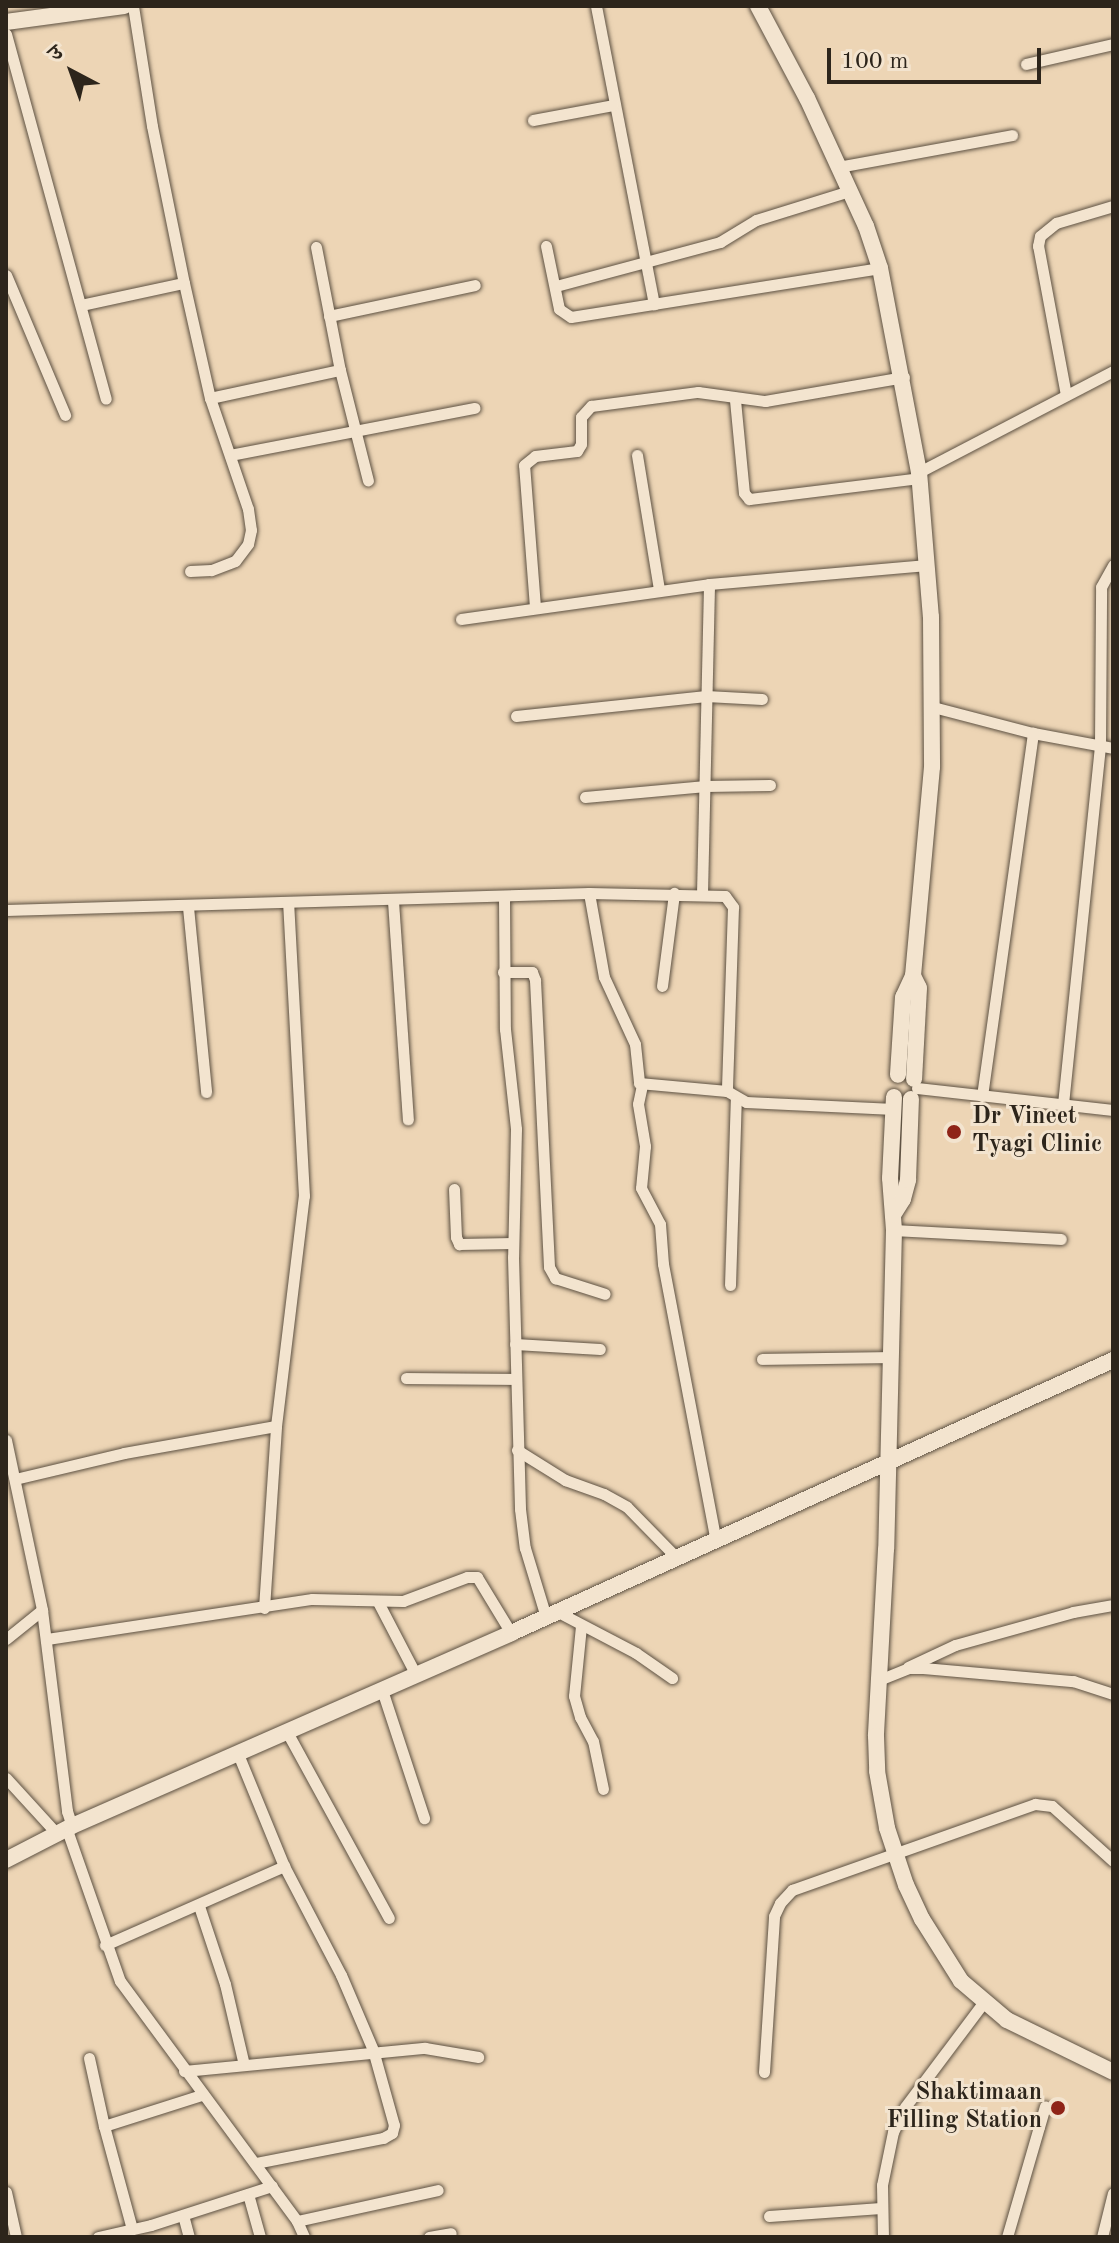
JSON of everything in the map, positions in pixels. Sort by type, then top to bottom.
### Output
[{"type":"street","points":[[6,22],[124,6]]},
{"type":"street","points":[[133,6],[152,126],[184,283],[210,398],[248,509],[251,530],[248,544],[235,561],[211,570],[190,571]]},
{"type":"street","points":[[596,6],[654,304]]},
{"type":"street","points":[[758,6],[807,98],[880,268],[904,377],[920,475],[927,565],[933,707],[932,767],[913,976],[903,997],[905,1091],[890,1178],[893,1222],[877,1771],[894,1852],[906,1885],[940,1951],[961,1981],[983,2003],[1007,2020],[1113,2072]]},
{"type":"street","points":[[6,34],[106,399]]},
{"type":"street","points":[[1026,64],[1113,44]]},
{"type":"street","points":[[533,120],[613,105]]},
{"type":"street","points":[[838,167],[1012,135]]},
{"type":"street","points":[[556,286],[720,242],[756,220],[849,191]]},
{"type":"street","points":[[1066,395],[1038,246],[1040,236],[1056,223],[1113,206]]},
{"type":"street","points":[[546,246],[559,309],[565,316],[880,268]]},
{"type":"street","points":[[316,247],[340,370],[368,481]]},
{"type":"street","points":[[6,275],[65,415]]},
{"type":"street","points":[[81,305],[184,283]]},
{"type":"street","points":[[329,316],[475,285]]},
{"type":"street","points":[[210,398],[340,370]]},
{"type":"street","points":[[735,400],[744,493],[749,499],[920,475],[1113,371]]},
{"type":"street","points":[[535,607],[526,461],[535,456],[577,451],[581,444],[581,417],[597,404],[698,392],[735,400],[765,401],[904,377]]},
{"type":"street","points":[[230,455],[475,408]]},
{"type":"street","points":[[637,455],[659,590]]},
{"type":"street","points":[[461,619],[709,584],[927,565]]},
{"type":"street","points":[[1063,1104],[1100,745],[1101,587],[1113,565]]},
{"type":"street","points":[[702,894],[709,584]]},
{"type":"street","points":[[516,716],[706,696],[762,699]]},
{"type":"street","points":[[933,707],[1033,733],[1113,748]]},
{"type":"street","points":[[982,1096],[1033,733]]},
{"type":"street","points":[[585,797],[705,786],[770,785]]},
{"type":"street","points":[[589,893],[604,977],[635,1044],[637,1078],[642,1085],[638,1104],[645,1146],[641,1188],[660,1224],[663,1264],[716,1541]]},
{"type":"street","points":[[6,910],[504,898],[589,893],[725,896],[733,907],[730,1285]]},
{"type":"street","points":[[662,986],[674,893]]},
{"type":"street","points":[[504,898],[505,1029],[516,1129],[513,1243],[517,1450],[523,1538],[552,1614],[636,1653],[672,1678]]},
{"type":"street","points":[[393,901],[408,1119]]},
{"type":"street","points":[[264,1608],[276,1426],[304,1196],[288,904]]},
{"type":"street","points":[[188,907],[206,1092]]},
{"type":"street","points":[[503,972],[532,972],[535,980],[549,1267],[555,1278],[605,1294]]},
{"type":"street","points":[[642,1085],[732,1095],[905,1091],[1113,1110]]},
{"type":"street","points":[[454,1189],[459,1244],[513,1243]]},
{"type":"street","points":[[893,1222],[1061,1239]]},
{"type":"street","points":[[515,1344],[600,1349]]},
{"type":"street","points":[[762,1359],[888,1357]]},
{"type":"street","points":[[6,1860],[66,1830],[716,1541],[1113,1360]]},
{"type":"street","points":[[406,1378],[516,1379]]},
{"type":"street","points":[[15,1479],[124,1453],[276,1426]]},
{"type":"street","points":[[7,1448],[47,1639],[67,1811],[66,1830],[105,1945],[132,2001],[272,2186],[297,2221],[304,2237]]},
{"type":"street","points":[[517,1450],[565,1480],[604,1494],[627,1507],[677,1558]]},
{"type":"street","points":[[47,1639],[312,1599],[403,1601],[467,1577],[477,1577],[511,1633]]},
{"type":"street","points":[[378,1602],[416,1675]]},
{"type":"street","points":[[879,1680],[955,1645],[1073,1612],[1113,1605]]},
{"type":"street","points":[[6,1639],[42,1610]]},
{"type":"street","points":[[581,1626],[574,1696],[580,1717],[593,1741],[603,1789]]},
{"type":"street","points":[[908,1668],[1073,1681],[1113,1694]]},
{"type":"street","points":[[382,1690],[424,1818]]},
{"type":"street","points":[[287,1732],[389,1918]]},
{"type":"street","points":[[238,1754],[284,1866],[341,1975],[373,2050],[394,2125],[392,2133],[383,2138],[255,2163]]},
{"type":"street","points":[[6,1778],[66,1830]]},
{"type":"street","points":[[764,2072],[774,1916],[780,1903],[806,1882],[1044,1803],[1113,1861]]},
{"type":"street","points":[[105,1945],[284,1866]]},
{"type":"street","points":[[199,1906],[225,1984],[244,2065]]},
{"type":"street","points":[[883,2237],[881,2208],[886,2160],[905,2107],[983,2003]]},
{"type":"street","points":[[184,2071],[373,2050],[438,2048],[478,2057]]},
{"type":"street","points":[[89,2058],[104,2126],[138,2231]]},
{"type":"street","points":[[104,2126],[202,2095]]},
{"type":"street","points":[[1007,2237],[1045,2106]]},
{"type":"street","points":[[98,2237],[138,2231],[272,2186]]},
{"type":"street","points":[[297,2221],[438,2190]]},
{"type":"street","points":[[6,2192],[16,2237]]},
{"type":"street","points":[[1102,2237],[1113,2193]]},
{"type":"street","points":[[248,2194],[260,2237]]},
{"type":"street","points":[[769,2216],[881,2208]]},
{"type":"street","points":[[183,2215],[189,2237]]},
{"type":"street","points":[[429,2237],[451,2233]]},
{"type":"place","name":"Dr Vineet Tyagi Clinic","points":[[954,1132]]},
{"type":"place","name":"Shaktimaan Filling Station","points":[[1058,2108]]}]
